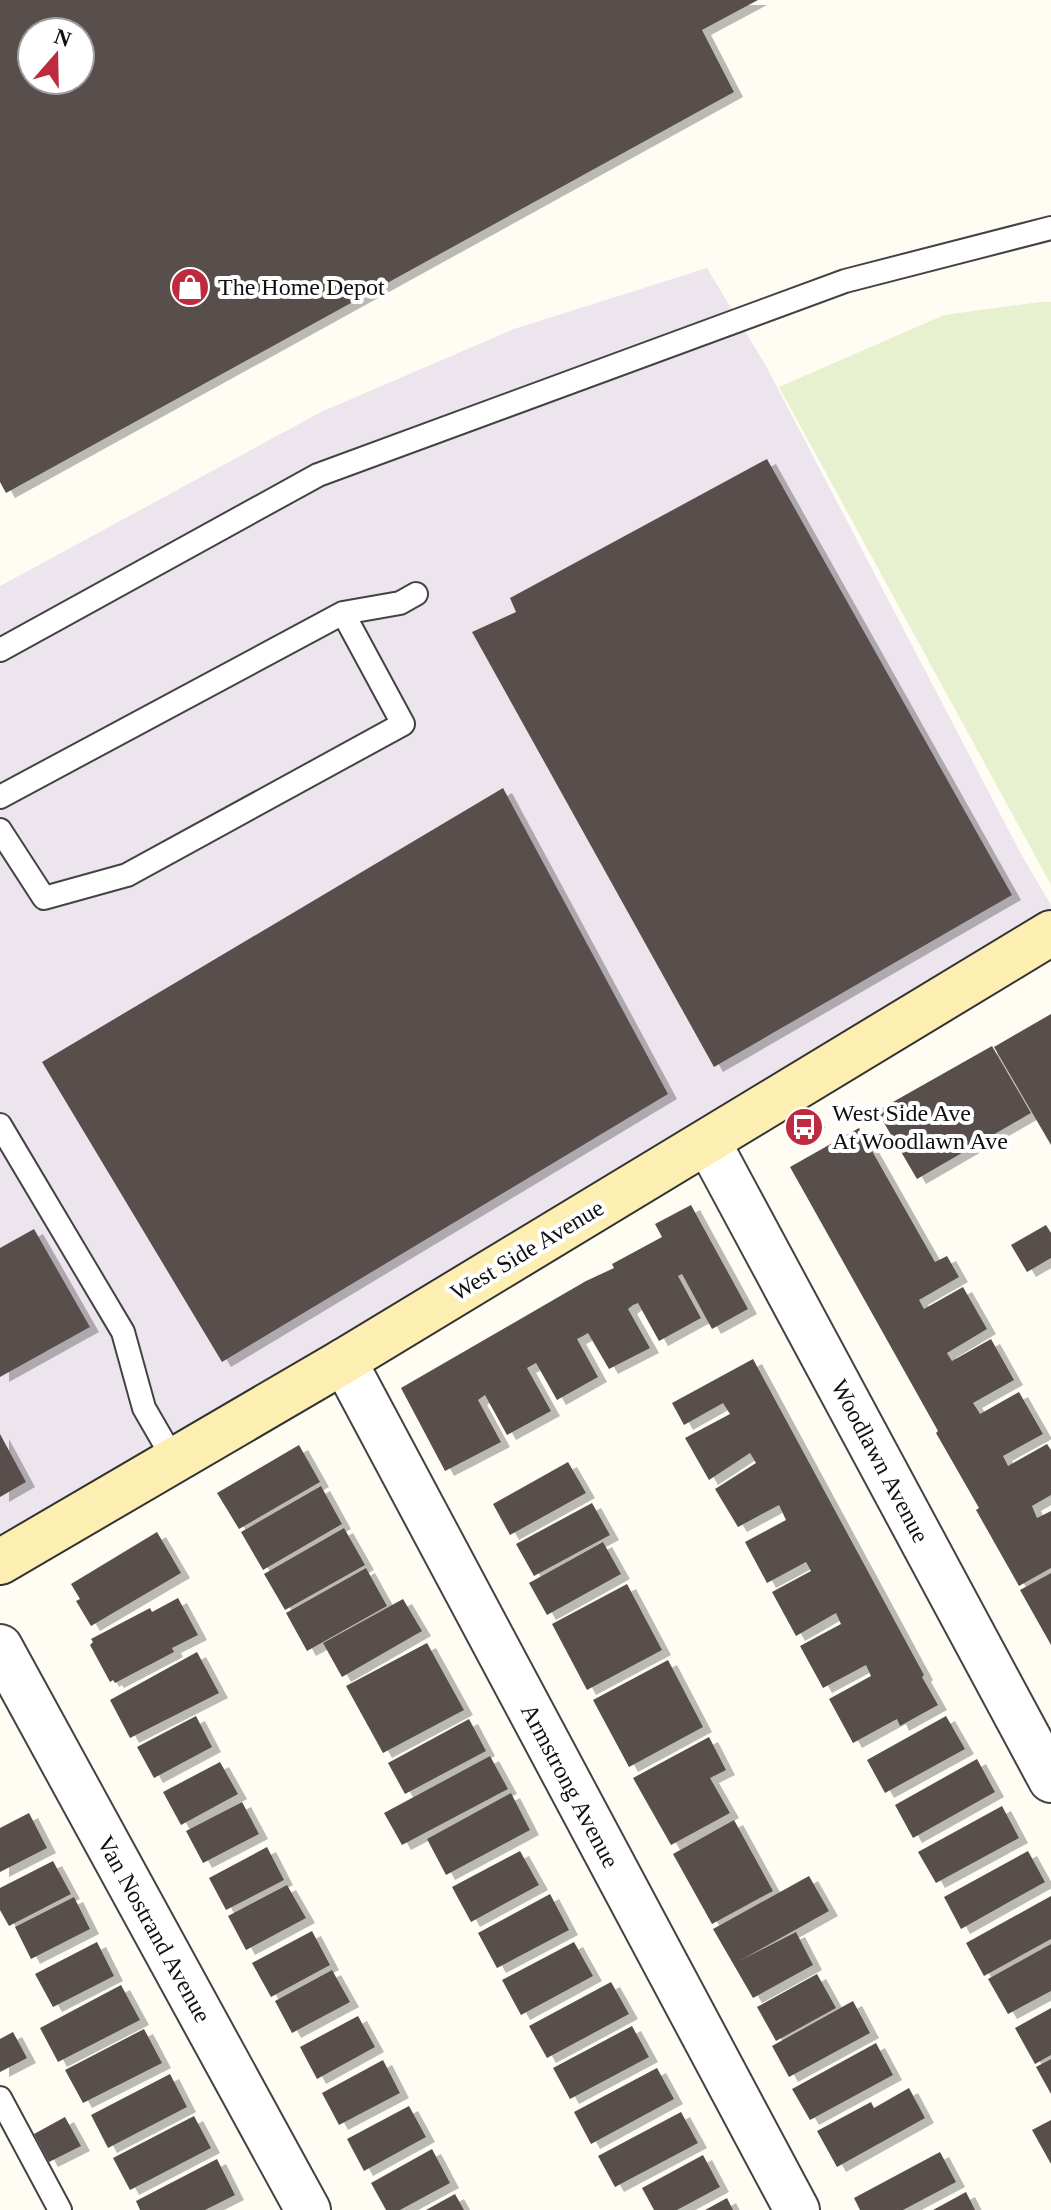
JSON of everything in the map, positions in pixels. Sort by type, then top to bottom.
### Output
[{"type":"main road","name":"West Side Avenue","points":[[0,1562],[344,1361],[1051,933]]},
{"type":"street","name":"Woodlawn Avenue","points":[[708,1142],[1051,1780]]},
{"type":"street","name":"Armstrong Avenue","points":[[344,1361],[797,2210]]},
{"type":"street","name":"Van Nostrand Avenue","points":[[0,1647],[308,2210]]},
{"type":"lane","points":[[0,650],[318,475],[845,281],[1051,228]]},
{"type":"lane","points":[[0,797],[343,613],[400,603],[416,594]]},
{"type":"lane","points":[[0,830],[44,898],[127,875],[403,724],[343,613]]},
{"type":"lane","points":[[0,1125],[123,1332],[144,1408],[174,1460]]},
{"type":"lane","points":[[0,2098],[60,2210]]},
{"type":"shaded area","points":[[707,268],[766,366],[1021,854],[1051,905],[1051,912],[0,1539],[0,586],[321,412],[514,329]]},
{"type":"green space","points":[[1051,302],[1051,885],[779,387],[944,315]]},
{"type":"building","name":"The Home Depot","points":[[0,0],[758,0],[702,30],[734,92],[6,493],[0,482]]},
{"type":"building","points":[[767,459],[1012,895],[714,1067],[472,632],[516,612],[510,598]]},
{"type":"building","points":[[503,788],[668,1094],[222,1362],[42,1062]]},
{"type":"building","points":[[1051,1014],[1051,1145],[994,1047]]},
{"type":"building","points":[[992,1046],[1031,1113],[917,1179],[877,1111]]},
{"type":"building","points":[[811,1115],[816,1123],[798,1134],[793,1126]]},
{"type":"building","points":[[859,1128],[935,1262],[947,1256],[959,1277],[919,1300],[924,1309],[963,1287],[987,1329],[947,1353],[952,1361],[991,1339],[1014,1380],[973,1403],[980,1414],[1019,1392],[1043,1434],[1003,1456],[1008,1466],[1047,1444],[1051,1450],[1051,1495],[1032,1506],[1037,1518],[1051,1511],[1051,1568],[1019,1586],[976,1510],[979,1508],[936,1433],[938,1431],[790,1167]]},
{"type":"building","points":[[691,1205],[748,1309],[712,1329],[682,1274],[678,1276],[701,1318],[659,1341],[638,1303],[633,1305],[628,1309],[650,1348],[609,1369],[588,1333],[577,1339],[598,1377],[557,1400],[536,1363],[527,1368],[551,1411],[507,1435],[485,1395],[478,1400],[501,1442],[445,1471],[401,1388],[586,1281],[614,1268],[612,1264],[662,1237],[655,1224]]},
{"type":"building","points":[[1046,1225],[1051,1233],[1051,1258],[1027,1272],[1011,1245]]},
{"type":"building","points":[[34,1229],[90,1327],[0,1377],[0,1248]]},
{"type":"building","points":[[753,1359],[938,1705],[900,1726],[897,1719],[853,1743],[829,1699],[871,1676],[866,1665],[823,1688],[800,1646],[841,1624],[836,1613],[796,1636],[772,1592],[811,1571],[806,1562],[767,1583],[745,1542],[786,1520],[779,1505],[738,1527],[715,1489],[756,1463],[750,1453],[709,1480],[685,1438],[730,1414],[723,1403],[684,1425],[672,1403]]},
{"type":"building","points":[[0,1434],[26,1482],[0,1497]]},
{"type":"building","points":[[299,1445],[320,1482],[239,1529],[217,1493]]},
{"type":"building","points":[[568,1462],[586,1493],[510,1535],[493,1504]]},
{"type":"building","points":[[321,1486],[342,1524],[263,1570],[241,1532]]},
{"type":"building","points":[[592,1503],[610,1535],[534,1576],[516,1544]]},
{"type":"building","points":[[344,1528],[365,1565],[285,1610],[264,1574]]},
{"type":"building","points":[[157,1532],[181,1573],[91,1626],[76,1601],[80,1599],[71,1584]]},
{"type":"building","points":[[603,1542],[621,1574],[547,1615],[529,1583]]},
{"type":"building","points":[[366,1568],[387,1606],[307,1651],[286,1613]]},
{"type":"building","points":[[1051,1573],[1051,1645],[1020,1590]]},
{"type":"building","points":[[627,1584],[662,1650],[587,1690],[552,1624]]},
{"type":"building","points":[[178,1598],[198,1635],[172,1648],[174,1652],[115,1683],[113,1680],[110,1682],[90,1645],[93,1642],[91,1639],[150,1608],[152,1612]]},
{"type":"building","points":[[403,1599],[422,1631],[342,1677],[323,1643]]},
{"type":"building","points":[[427,1643],[464,1710],[383,1753],[346,1686]]},
{"type":"building","points":[[197,1652],[219,1693],[130,1738],[110,1700]]},
{"type":"building","points":[[668,1660],[703,1727],[629,1767],[593,1700]]},
{"type":"building","points":[[196,1716],[212,1747],[154,1778],[137,1747]]},
{"type":"building","points":[[946,1716],[965,1749],[885,1793],[867,1760]]},
{"type":"building","points":[[469,1719],[486,1751],[405,1794],[388,1763]]},
{"type":"building","points":[[709,1737],[726,1770],[710,1778],[730,1813],[671,1845],[633,1778]]},
{"type":"building","points":[[490,1756],[508,1789],[402,1845],[384,1813]]},
{"type":"building","points":[[977,1759],[995,1792],[913,1838],[895,1805]]},
{"type":"building","points":[[220,1762],[238,1794],[181,1825],[163,1792]]},
{"type":"building","points":[[511,1793],[530,1830],[446,1875],[427,1839]]},
{"type":"building","points":[[242,1802],[259,1834],[203,1863],[186,1831]]},
{"type":"building","points":[[1002,1806],[1019,1838],[936,1883],[918,1852]]},
{"type":"building","points":[[29,1813],[47,1848],[0,1872],[0,1828]]},
{"type":"building","points":[[734,1820],[773,1891],[712,1924],[673,1854]]},
{"type":"building","points":[[267,1847],[284,1880],[226,1910],[209,1878]]},
{"type":"building","points":[[520,1851],[539,1885],[471,1922],[452,1887]]},
{"type":"building","points":[[1028,1851],[1045,1882],[961,1929],[944,1897]]},
{"type":"building","points":[[53,1861],[71,1894],[9,1926],[0,1910],[0,1888]]},
{"type":"building","points":[[809,1876],[829,1911],[741,1960],[796,1932],[813,1965],[753,1998],[713,1929]]},
{"type":"building","points":[[287,1885],[306,1918],[246,1950],[228,1916]]},
{"type":"building","points":[[550,1894],[569,1930],[497,1968],[478,1933]]},
{"type":"building","points":[[1051,1896],[1051,1939],[984,1976],[966,1943]]},
{"type":"building","points":[[74,1897],[90,1929],[31,1959],[15,1927]]},
{"type":"building","points":[[312,1931],[330,1965],[271,1997],[252,1963]]},
{"type":"building","points":[[97,1942],[114,1976],[53,2007],[35,1974]]},
{"type":"building","points":[[574,1942],[593,1976],[521,2015],[502,1980]]},
{"type":"building","points":[[1051,1944],[1051,1991],[1008,2014],[988,1979]]},
{"type":"building","points":[[332,1970],[350,2002],[292,2033],[275,2001]]},
{"type":"building","points":[[817,1974],[836,2008],[776,2041],[757,2007]]},
{"type":"building","points":[[611,1982],[629,2014],[547,2058],[529,2026]]},
{"type":"building","points":[[121,1985],[140,2020],[58,2062],[40,2028]]},
{"type":"building","points":[[853,2001],[870,2033],[789,2077],[772,2046]]},
{"type":"building","points":[[1051,2008],[1051,2055],[1035,2064],[1015,2028]]},
{"type":"building","points":[[358,2016],[375,2047],[317,2079],[300,2047]]},
{"type":"building","points":[[632,2026],[649,2057],[570,2099],[553,2068]]},
{"type":"building","points":[[144,2029],[162,2063],[83,2103],[65,2070]]},
{"type":"building","points":[[13,2032],[27,2058],[0,2072],[0,2039]]},
{"type":"building","points":[[876,2043],[893,2075],[810,2120],[792,2089]]},
{"type":"building","points":[[1051,2059],[1051,2094],[1036,2067]]},
{"type":"building","points":[[383,2060],[400,2093],[339,2125],[322,2093]]},
{"type":"building","points":[[657,2068],[674,2099],[591,2144],[574,2112]]},
{"type":"building","points":[[170,2074],[187,2107],[108,2148],[91,2115]]},
{"type":"building","points":[[909,2088],[925,2118],[837,2167],[817,2131],[871,2102],[874,2108]]},
{"type":"building","points":[[409,2106],[426,2137],[364,2171],[347,2139]]},
{"type":"building","points":[[681,2112],[698,2143],[615,2187],[598,2156]]},
{"type":"building","points":[[194,2116],[211,2148],[130,2190],[113,2158]]},
{"type":"building","points":[[65,2117],[81,2146],[49,2162],[34,2134]]},
{"type":"building","points":[[1051,2120],[1051,2164],[1032,2130]]},
{"type":"building","points":[[432,2149],[450,2183],[400,2210],[386,2210],[371,2183]]},
{"type":"building","points":[[940,2152],[956,2182],[903,2210],[860,2210],[854,2198]]},
{"type":"building","points":[[703,2155],[720,2187],[677,2210],[654,2210],[642,2188]]},
{"type":"building","points":[[217,2159],[235,2195],[205,2210],[140,2210],[136,2201]]},
{"type":"building","points":[[966,2192],[975,2210],[933,2210]]},
{"type":"building","points":[[455,2194],[464,2210],[426,2210]]},
{"type":"building","points":[[727,2198],[733,2210],[705,2210]]},
{"type":"place","name":"The Home Depot","points":[[190,287]]},
{"type":"place","name":"West Side Ave At Woodlawn Ave","points":[[804,1127]]}]
